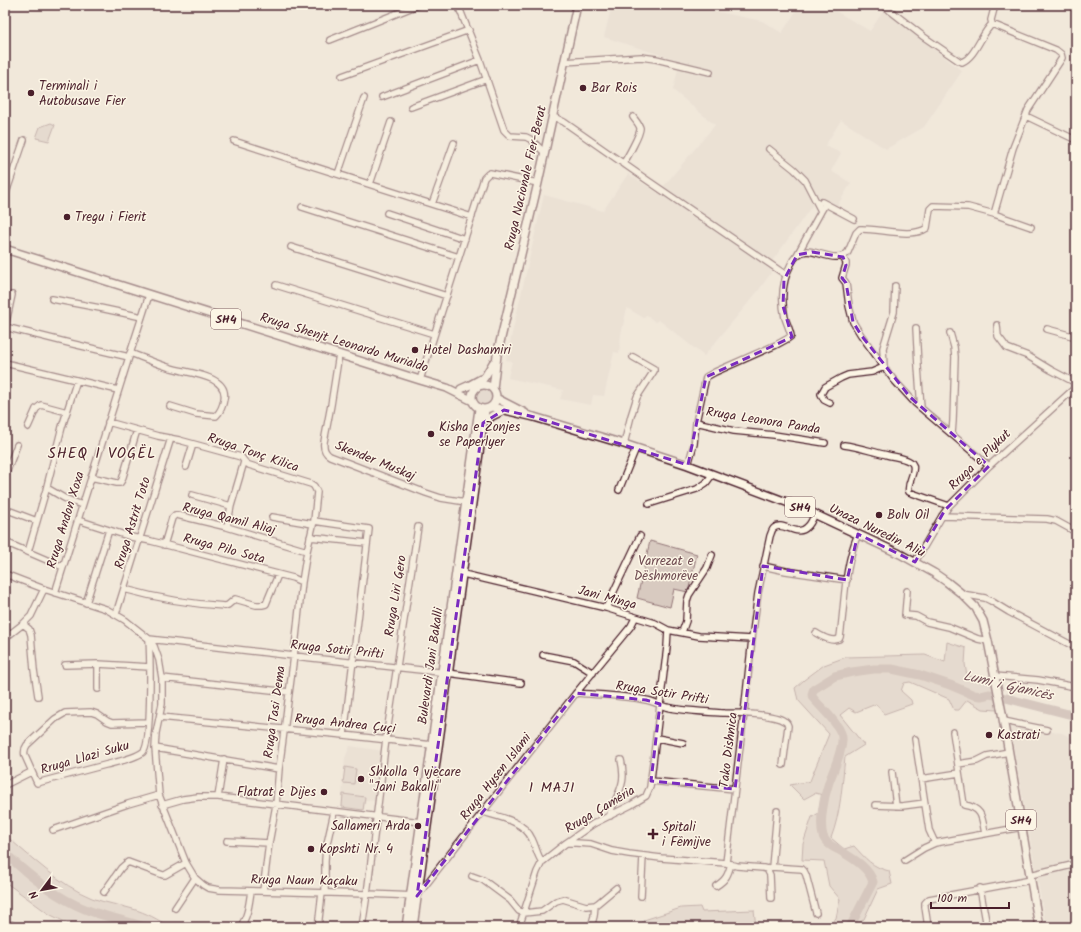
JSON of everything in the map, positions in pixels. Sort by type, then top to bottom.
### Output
[{"type":"main road","name":"Rruga Nacionale Fier-Berat","points":[[493,389],[497,355],[538,183],[577,5]]},
{"type":"main road","name":"Rruga Shenjt Leonardo Murialdo","points":[[5,250],[447,388],[471,400]]},
{"type":"main road","name":"Rruga Nacionale Fier-Berat","points":[[477,387],[486,375],[497,355]]},
{"type":"main road","points":[[461,389],[477,382],[486,375]]},
{"type":"main road","name":"SH4","points":[[477,387],[486,385],[493,389]]},
{"type":"main road","name":"Rruga Shenjt Leonardo Murialdo","points":[[447,388],[461,389],[477,387]]},
{"type":"main road","points":[[471,400],[472,394],[477,387]]},
{"type":"main road","points":[[485,409],[495,402],[496,398],[493,389]]},
{"type":"main road","name":"Unaza Nuredin Aliu","points":[[496,398],[534,417]]},
{"type":"main road","name":"SH4","points":[[471,400],[475,406],[485,409]]},
{"type":"main road","name":"Bulevardi Jani Bakalli","points":[[459,572],[466,502],[485,409]]},
{"type":"main road","name":"Bulevardi Jani Bakalli","points":[[406,927],[414,896],[459,572],[485,409]]},
{"type":"main road","name":"Unaza Nuredin Aliu","points":[[485,409],[504,410],[534,417],[624,444],[688,465],[797,506],[815,513],[916,562],[947,582],[962,594],[980,614],[988,641],[1004,721],[1040,927]]},
{"type":"main road","points":[[483,423],[492,416],[504,410]]},
{"type":"main road","name":"Bulevardi Jani Bakalli","points":[[413,927],[414,896],[421,822],[432,745],[445,672]]},
{"type":"street","points":[[330,40],[418,5]]},
{"type":"street","points":[[458,5],[469,30],[504,130],[510,136],[526,137],[530,139],[544,152]]},
{"type":"street","points":[[883,5],[940,49],[956,60],[962,62],[969,58],[992,24],[991,20],[995,5]]},
{"type":"street","points":[[992,24],[1056,50],[1062,56],[1061,60],[1028,110],[1013,148],[994,214]]},
{"type":"street","points":[[342,76],[469,30]]},
{"type":"street","points":[[564,62],[641,57],[656,59],[710,72]]},
{"type":"street","points":[[382,97],[480,60]]},
{"type":"street","points":[[411,107],[487,79]]},
{"type":"street","points":[[338,174],[364,98]]},
{"type":"street","points":[[1026,116],[1076,140]]},
{"type":"street","points":[[623,164],[629,155],[640,131],[639,125],[633,117]]},
{"type":"street","points":[[552,118],[556,118],[564,122],[786,275]]},
{"type":"street","points":[[370,184],[391,122]]},
{"type":"street","points":[[5,196],[24,140]]},
{"type":"street","points":[[234,141],[472,217]]},
{"type":"street","points":[[432,204],[454,143]]},
{"type":"street","points":[[769,149],[805,180],[821,211]]},
{"type":"street","points":[[420,380],[484,178],[488,174],[493,173],[538,183]]},
{"type":"street","points":[[814,198],[854,219]]},
{"type":"street","points":[[688,465],[694,444],[696,422],[706,377],[776,345],[791,336],[785,318],[782,296],[784,280],[790,265],[825,204]]},
{"type":"street","points":[[797,255],[801,252],[807,251],[843,257],[848,252],[856,233],[860,230],[908,233],[919,232],[927,228],[930,208],[933,206],[968,207],[1031,227]]},
{"type":"street","points":[[302,207],[459,257]]},
{"type":"street","points":[[387,213],[465,239]]},
{"type":"street","points":[[290,247],[447,296]]},
{"type":"street","points":[[843,257],[846,265],[842,278],[846,284],[849,306],[854,322],[861,335],[903,391],[989,466]]},
{"type":"street","points":[[276,285],[434,334]]},
{"type":"street","points":[[884,367],[883,348],[894,312],[895,286]]},
{"type":"street","points":[[12,294],[5,328],[129,355],[209,378],[219,384],[225,391],[222,408],[216,416],[196,414],[170,406]]},
{"type":"street","name":"Rruga Andon Xoxa","points":[[55,593],[149,295]]},
{"type":"street","points":[[52,299],[142,317]]},
{"type":"street","points":[[997,325],[998,336],[1007,348],[1028,356],[1076,383]]},
{"type":"street","points":[[916,328],[921,408]]},
{"type":"street","points":[[1047,329],[1076,337]]},
{"type":"street","points":[[950,333],[955,357],[952,434]]},
{"type":"street","name":"Skender Muskaj","points":[[339,354],[324,442],[324,449],[327,454],[426,493],[441,498],[466,502]]},
{"type":"street","points":[[624,444],[635,401],[654,371],[654,369],[633,358]]},
{"type":"street","points":[[6,366],[118,390]]},
{"type":"street","points":[[830,403],[824,400],[821,394],[825,387],[830,383],[848,375],[872,372],[884,367]]},
{"type":"street","points":[[28,552],[47,488],[58,439],[77,380]]},
{"type":"street","name":"Rruga e Plykut","points":[[916,562],[949,506],[989,466],[1076,387]]},
{"type":"street","points":[[28,428],[36,409],[41,405],[66,412]]},
{"type":"street","name":"Rruga Tonç Kilica","points":[[108,422],[241,457],[244,462],[249,465],[314,486],[317,492],[313,522]]},
{"type":"street","name":"Rruga Leonora Panda","points":[[696,422],[734,431],[825,443]]},
{"type":"street","points":[[91,477],[120,483],[136,430]]},
{"type":"street","name":"Rruga Astrit Toto","points":[[116,614],[171,438]]},
{"type":"street","name":"Rruga Tonç Kilica","points":[[186,467],[193,444]]},
{"type":"street","points":[[5,476],[17,445]]},
{"type":"street","points":[[844,445],[867,449],[909,460],[912,462],[914,467],[908,492],[949,506]]},
{"type":"street","points":[[619,490],[636,448]]},
{"type":"street","points":[[226,527],[244,462]]},
{"type":"street","points":[[649,504],[697,489],[706,483],[712,475]]},
{"type":"street","points":[[47,488],[64,498],[82,505]]},
{"type":"street","points":[[192,495],[231,506]]},
{"type":"street","points":[[5,509],[37,521]]},
{"type":"street","name":"Tako Dishnica","points":[[716,886],[728,875],[735,789],[752,639],[758,592],[770,536],[776,526],[800,531],[803,530],[809,526],[815,513]]},
{"type":"street","name":"Rruga Qamil Aliaj","points":[[164,544],[172,518],[175,515],[180,515],[307,551]]},
{"type":"street","points":[[942,516],[1047,519],[1076,532]]},
{"type":"street","points":[[272,517],[370,529],[367,542],[344,735]]},
{"type":"street","name":"Rruga Pilo Sota","points":[[78,520],[140,539],[293,578],[302,582]]},
{"type":"street","name":"Rruga Tasi Dema","points":[[264,891],[269,843],[276,805],[302,582],[313,522]]},
{"type":"street","name":"Rruga Liri Gero","points":[[376,816],[396,667],[418,527]]},
{"type":"street","points":[[86,603],[109,530]]},
{"type":"street","points":[[816,633],[833,640],[839,639],[840,637],[846,580],[851,553],[858,534]]},
{"type":"street","points":[[606,608],[640,536]]},
{"type":"street","points":[[310,537],[367,542]]},
{"type":"street","points":[[5,542],[63,567]]},
{"type":"street","points":[[682,632],[686,621],[689,595],[707,568],[712,555]]},
{"type":"street","points":[[763,566],[846,580]]},
{"type":"street","name":"Jani Minga","points":[[459,572],[606,608],[635,618],[656,623],[668,630],[699,636],[752,639]]},
{"type":"street","name":"Rruga Naun Kaçaku","points":[[5,574],[55,593],[98,606],[116,614],[149,640],[154,646],[157,653],[162,678],[162,704],[156,733],[155,748],[159,795],[186,863],[195,878],[203,886],[214,890],[414,896]]},
{"type":"street","points":[[124,589],[167,600],[199,605],[225,606],[235,599],[256,605],[262,605],[266,604],[278,575]]},
{"type":"street","points":[[5,638],[31,616],[44,589]]},
{"type":"street","points":[[907,591],[904,615],[916,616],[927,622],[949,627],[978,639],[988,641]]},
{"type":"street","points":[[962,594],[991,600],[1009,612],[1075,647]]},
{"type":"street","name":"Rruga Hysen Islami","points":[[414,896],[631,626],[635,618]]},
{"type":"street","points":[[23,624],[29,629],[32,635],[34,670],[38,696]]},
{"type":"street","name":"Rruga Çamëria","points":[[542,862],[593,824],[646,796],[651,781],[668,630]]},
{"type":"street","name":"Rruga Sotir Prifti","points":[[149,640],[445,672],[521,683]]},
{"type":"street","name":"Rruga Llazi Suku","points":[[148,722],[112,722],[107,721],[91,712],[65,713],[55,719],[25,748],[25,756],[37,783],[133,757],[143,752],[145,749],[148,722],[150,667],[149,640]]},
{"type":"street","points":[[543,656],[574,660],[593,673]]},
{"type":"street","points":[[65,665],[98,664],[150,667]]},
{"type":"street","points":[[98,664],[98,689]]},
{"type":"street","points":[[162,678],[289,692]]},
{"type":"street","points":[[996,678],[1038,680],[1076,687]]},
{"type":"street","name":"Rruga Sotir Prifti","points":[[576,693],[633,698],[646,700],[666,707],[689,710],[744,713],[784,720],[787,723],[787,728],[783,766]]},
{"type":"street","name":"Rruga Andrea Çuçi","points":[[160,717],[386,739],[432,745]]},
{"type":"street","points":[[1004,721],[1047,730]]},
{"type":"street","points":[[953,732],[964,805],[978,809],[982,818],[985,834]]},
{"type":"street","points":[[656,738],[684,743]]},
{"type":"street","points":[[914,739],[929,830],[935,843]]},
{"type":"street","points":[[155,748],[279,769]]},
{"type":"street","points":[[958,764],[977,761],[987,756],[1009,752]]},
{"type":"street","points":[[218,797],[224,759]]},
{"type":"street","points":[[610,816],[610,811],[623,782],[624,774],[621,760]]},
{"type":"street","points":[[5,785],[31,772]]},
{"type":"street","points":[[892,772],[896,806]]},
{"type":"street","points":[[921,779],[959,772]]},
{"type":"street","points":[[651,781],[735,789]]},
{"type":"street","points":[[53,830],[159,795]]},
{"type":"street","points":[[162,805],[183,799],[218,797],[421,822]]},
{"type":"street","points":[[875,805],[896,806],[925,803]]},
{"type":"street","points":[[771,898],[770,868],[777,811]]},
{"type":"street","points":[[318,927],[324,893],[326,848],[334,812]]},
{"type":"street","points":[[483,812],[511,821],[524,828],[532,838],[542,862],[519,927]]},
{"type":"street","points":[[362,927],[376,816]]},
{"type":"street","points":[[905,860],[935,843],[1022,827]]},
{"type":"street","points":[[227,841],[269,843]]},
{"type":"street","points":[[566,843],[591,844],[612,851],[643,856],[766,868],[799,868],[803,870],[806,875],[816,914]]},
{"type":"street","points":[[641,896],[643,856]]},
{"type":"street","points":[[104,892],[121,868],[128,862],[163,875],[186,863]]},
{"type":"street","points":[[928,927],[925,907],[929,899],[1031,877],[1076,864]]},
{"type":"street","points":[[472,876],[483,880],[510,900],[519,911],[524,913],[542,911],[556,901],[562,899],[586,906],[595,905],[616,888]]},
{"type":"street","points":[[175,908],[195,878]]},
{"type":"street","points":[[980,888],[987,927]]},
{"type":"street","points":[[240,927],[246,916],[251,891]]},
{"type":"street","points":[[591,927],[595,905]]},
{"type":"highlighted area","points":[[812,252],[843,257],[846,265],[842,278],[846,283],[853,322],[861,335],[910,397],[989,466],[945,510],[915,562],[858,534],[847,580],[763,566],[735,789],[651,781],[660,704],[646,700],[576,693],[417,896],[483,423],[504,410],[534,417],[688,465],[706,377],[792,337],[783,306],[784,280],[797,255]]},
{"type":"shaded area","points":[[612,5],[666,5],[692,11],[694,7],[762,21],[782,33],[800,5],[825,5],[870,31],[884,10],[962,71],[924,127],[886,149],[841,120],[825,146],[841,153],[831,171],[851,183],[837,206],[814,203],[773,260],[771,273],[704,356],[659,320],[655,322],[647,315],[644,318],[627,308],[621,334],[619,353],[614,352],[604,396],[593,395],[591,405],[560,399],[563,390],[508,378],[512,361],[506,360],[544,195],[603,211],[628,174],[658,193],[715,125],[673,90],[680,61],[604,37]]},
{"type":"shaded area","points":[[1010,727],[1062,733],[1076,740],[1076,927],[1046,927]]},
{"type":"shaded area","name":"Shkolla 9 vjecare \"Jani Bakalli\"","points":[[350,746],[383,751],[376,801],[366,800],[364,810],[341,807],[345,758]]},
{"type":"green space","points":[[51,123],[55,125],[49,141],[36,138],[40,127]]},
{"type":"green space","points":[[484,389],[491,394],[492,397],[487,404],[484,405],[477,400],[476,397],[481,390]]},
{"type":"green space","name":"Varrezat e Dëshmorëve","points":[[650,541],[697,554],[688,592],[674,589],[670,607],[637,598]]},
{"type":"green space","points":[[947,642],[966,648],[965,664],[967,676],[993,680],[997,710],[983,709],[967,700],[959,710],[954,710],[949,699],[910,682],[904,683],[901,691],[911,700],[912,704],[884,714],[876,704],[856,712],[849,708],[840,715],[864,745],[845,757],[839,808],[831,838],[844,849],[854,846],[874,865],[889,871],[892,884],[878,889],[864,919],[856,927],[829,927],[836,918],[840,899],[829,886],[824,861],[802,860],[803,844],[812,817],[824,810],[827,796],[815,793],[804,799],[790,785],[810,781],[829,734],[798,700],[795,688],[824,665],[846,657],[925,655],[945,662]]},
{"type":"green space","points":[[345,767],[356,769],[354,784],[343,783]]},
{"type":"green space","points":[[343,794],[365,797],[363,810],[342,807]]},
{"type":"green space","points":[[5,835],[46,870],[69,886],[97,900],[143,912],[169,927],[75,927],[49,914],[5,882]]},
{"type":"green space","points":[[700,907],[702,912],[754,910],[756,927],[640,927],[644,920],[681,908]]},
{"type":"waterway","name":"Lumi i Gjanicës","points":[[850,927],[873,882],[864,867],[830,845],[823,836],[822,816],[824,802],[842,744],[842,738],[841,733],[835,723],[813,698],[812,693],[814,689],[835,676],[874,669],[892,669],[920,675],[974,695],[981,696],[990,694],[1076,716]]},
{"type":"waterway","name":"Lumi i Gjanicës","points":[[5,853],[42,885],[74,904],[100,914],[144,927]]},
{"type":"waterway","name":"Lumi i Gjanicës","points":[[679,927],[694,927]]},
{"type":"place","name":"Bar Rois","points":[[583,88]]},
{"type":"place","name":"Terminali i Autobusave Fier","points":[[31,93]]},
{"type":"place","name":"Tregu i Fierit","points":[[67,217]]},
{"type":"place","name":"Hotel Dashamiri","points":[[415,350]]},
{"type":"place","name":"Kisha e Zonjes se Paperlyer","points":[[431,434]]},
{"type":"place","name":"Bolv Oil","points":[[879,515]]},
{"type":"place","name":"Kastrati","points":[[989,735]]},
{"type":"place","name":"Shkolla 9 vjecare \"Jani Bakalli\"","points":[[361,779]]},
{"type":"place","name":"Flatrat e Dijes","points":[[324,792]]},
{"type":"place","name":"Sallameri Arda","points":[[418,826]]},
{"type":"place","name":"Spitali i Fëmijve","points":[[653,834]]},
{"type":"place","name":"Kopshti Nr. 4","points":[[311,849]]},
{"type":"district","name":"SHEQ I VOGËL","points":[[102,454]]},
{"type":"district","name":"1 MAJI","points":[[552,788]]}]
